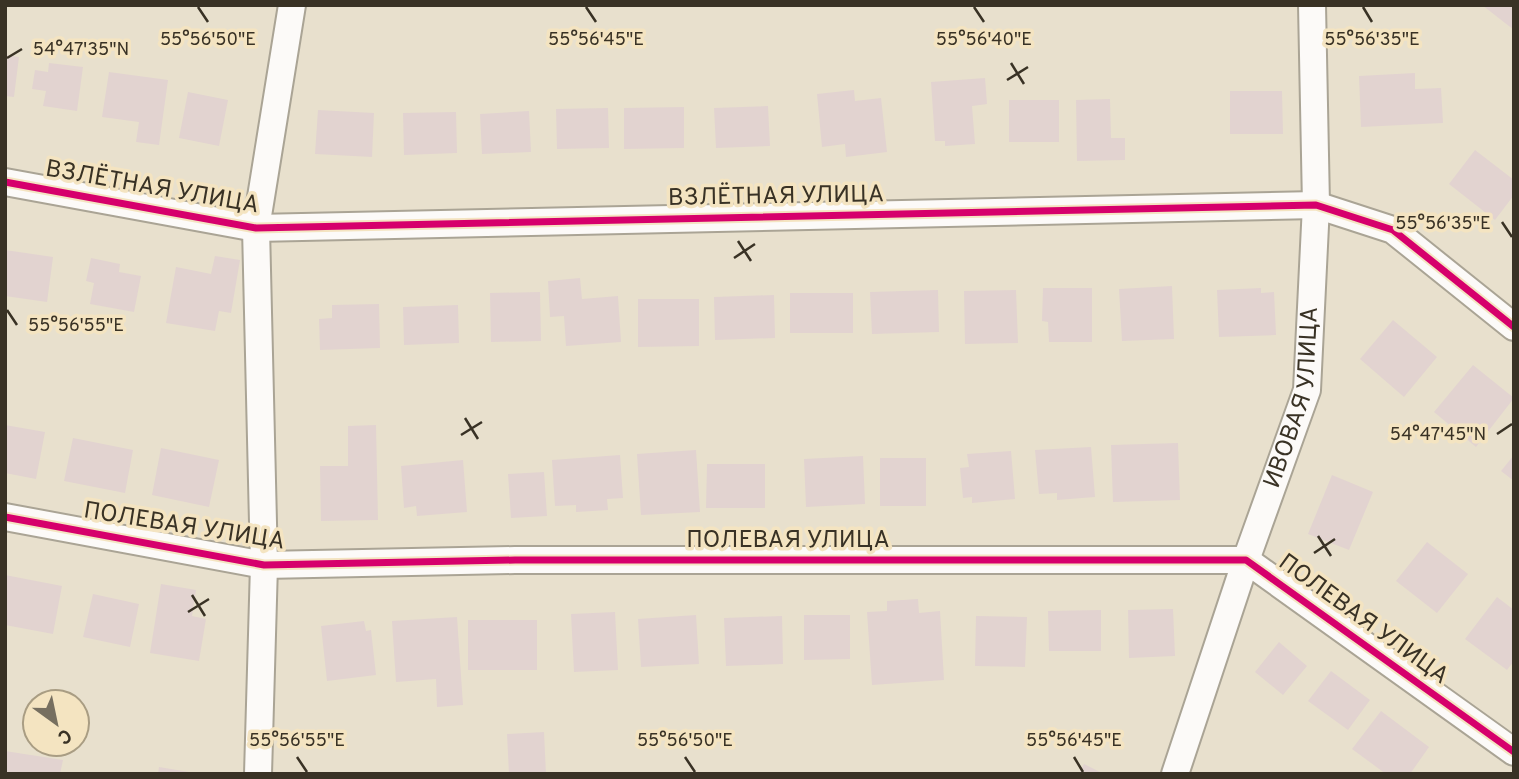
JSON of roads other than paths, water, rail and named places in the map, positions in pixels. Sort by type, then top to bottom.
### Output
[{"type":"street","points":[[258,774],[264,565],[256,228],[292,5]]},
{"type":"street","name":"ИВОВАЯ УЛИЦА","points":[[1175,774],[1246,560],[1307,390],[1316,205],[1312,5]]},
{"type":"street","name":"ВЗЛЁТНАЯ УЛИЦА","points":[[5,182],[256,228],[1316,205],[1393,230],[1514,327]]},
{"type":"street","name":"ПОЛЕВАЯ УЛИЦА","points":[[5,517],[264,565],[515,560],[1246,560],[1514,752]]}]
